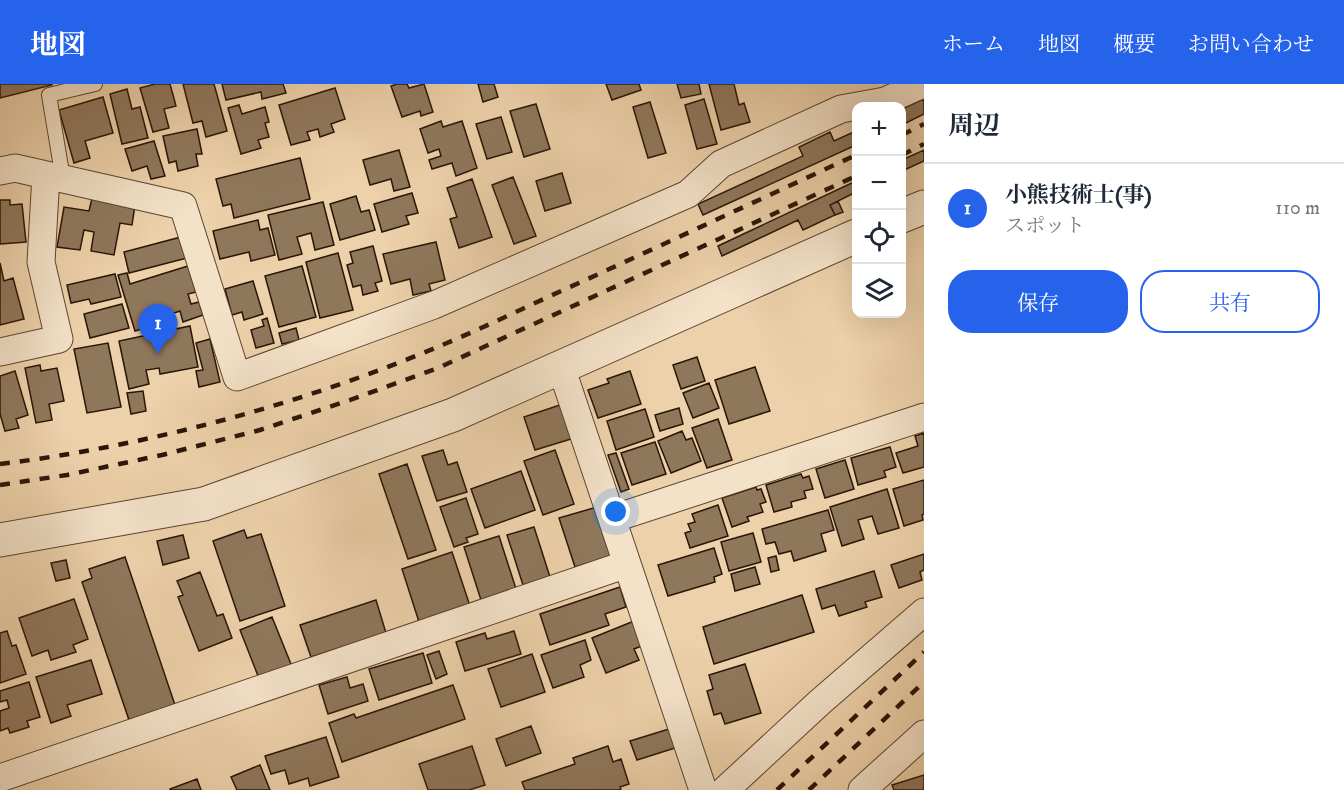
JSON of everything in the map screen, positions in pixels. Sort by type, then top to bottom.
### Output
[{"type":"street","points":[[0,171],[15,168],[183,206],[237,377],[434,305],[688,194],[722,164],[841,109],[885,101],[923,84]]},
{"type":"street","points":[[0,352],[59,339],[41,262],[55,177]]},
{"type":"street","points":[[906,214],[924,207]]},
{"type":"street","points":[[0,540],[204,504],[453,415],[852,238]]},
{"type":"street","points":[[561,367],[703,790]]},
{"type":"street","points":[[612,519],[924,417]]},
{"type":"street","points":[[0,778],[627,564]]},
{"type":"street","points":[[725,790],[820,702],[924,612]]},
{"type":"street","points":[[862,790],[924,734]]},
{"type":"lane","points":[[55,177],[49,95],[95,84]]},
{"type":"building","points":[[0,84],[52,84],[52,85],[0,98]]},
{"type":"building","points":[[155,84],[170,84],[176,106],[164,109],[169,128],[153,132],[140,88]]},
{"type":"building","points":[[183,84],[214,84],[227,131],[206,137],[202,121],[193,123]]},
{"type":"building","points":[[222,84],[283,84],[286,93],[262,99],[261,92],[226,100]]},
{"type":"building","points":[[407,84],[409,88],[424,84],[433,112],[421,116],[420,111],[402,117],[391,86]]},
{"type":"building","points":[[478,84],[494,84],[498,97],[483,102]]},
{"type":"building","points":[[606,84],[639,84],[641,90],[612,100]]},
{"type":"building","points":[[677,84],[699,84],[701,94],[681,98]]},
{"type":"building","points":[[709,84],[734,84],[739,105],[744,103],[750,122],[721,130]]},
{"type":"building","points":[[335,88],[345,119],[331,124],[334,132],[320,137],[318,129],[307,132],[310,140],[291,145],[279,105]]},
{"type":"building","points":[[127,89],[132,109],[140,107],[148,138],[122,144],[110,94]]},
{"type":"building","points":[[103,97],[113,133],[85,141],[90,158],[74,163],[59,110]]},
{"type":"building","points":[[704,99],[717,144],[697,149],[685,105]]},
{"type":"building","points":[[924,99],[924,114],[906,123],[906,107]]},
{"type":"building","points":[[650,102],[666,153],[648,158],[633,107]]},
{"type":"building","points":[[536,104],[550,149],[524,157],[510,111]]},
{"type":"building","points":[[239,105],[242,114],[265,107],[269,122],[265,123],[269,137],[258,140],[261,148],[241,154],[228,108]]},
{"type":"building","points":[[501,117],[512,152],[487,159],[476,124]]},
{"type":"building","points":[[441,121],[443,127],[462,121],[477,168],[456,176],[452,163],[432,169],[429,160],[441,156],[439,149],[428,153],[420,129]]},
{"type":"building","points":[[197,129],[202,154],[196,154],[198,166],[178,171],[176,161],[169,163],[163,136]]},
{"type":"building","points":[[830,132],[834,141],[852,133],[852,147],[703,215],[698,204],[803,156],[799,147]]},
{"type":"building","points":[[154,141],[165,176],[151,179],[147,166],[132,171],[125,149]]},
{"type":"building","points":[[399,150],[410,187],[394,191],[391,179],[370,185],[363,160]]},
{"type":"building","points":[[924,150],[924,161],[906,169],[906,158]]},
{"type":"building","points":[[300,158],[310,199],[234,218],[231,204],[223,206],[216,179]]},
{"type":"building","points":[[562,173],[571,203],[545,211],[536,181]]},
{"type":"building","points":[[513,177],[536,236],[514,244],[492,185]]},
{"type":"building","points":[[472,179],[492,237],[459,248],[450,219],[457,217],[447,188]]},
{"type":"building","points":[[852,183],[852,194],[830,205],[835,215],[803,230],[798,220],[722,256],[718,246]]},
{"type":"building","points":[[412,193],[418,213],[406,216],[409,224],[382,232],[374,204]]},
{"type":"building","points":[[356,196],[361,212],[369,210],[375,230],[340,240],[330,204]]},
{"type":"building","points":[[92,198],[135,205],[132,225],[120,223],[114,255],[91,251],[94,232],[84,230],[80,250],[57,247],[64,207],[89,211]]},
{"type":"building","points":[[0,200],[10,200],[10,205],[22,204],[26,242],[0,244]]},
{"type":"building","points":[[838,201],[843,212],[835,215],[830,205]]},
{"type":"building","points":[[323,202],[334,245],[315,250],[311,233],[297,237],[302,254],[279,260],[268,215]]},
{"type":"building","points":[[258,220],[260,230],[268,228],[275,255],[251,261],[249,252],[220,259],[213,231]]},
{"type":"building","points":[[181,237],[187,258],[129,273],[124,252]]},
{"type":"building","points":[[436,242],[445,280],[429,284],[431,291],[413,295],[410,279],[391,284],[383,254]]},
{"type":"building","points":[[373,246],[382,281],[375,283],[378,291],[363,295],[361,285],[353,287],[347,265],[353,263],[350,252]]},
{"type":"building","points":[[338,253],[353,310],[320,318],[306,262]]},
{"type":"building","points":[[0,263],[4,281],[13,278],[24,319],[0,325]]},
{"type":"building","points":[[188,266],[196,292],[188,294],[191,304],[199,302],[203,315],[183,322],[180,311],[148,322],[149,327],[135,331],[118,275],[127,273],[130,284]]},
{"type":"building","points":[[302,266],[316,317],[279,327],[265,276]]},
{"type":"building","points":[[115,274],[121,297],[91,304],[89,299],[71,303],[67,285]]},
{"type":"building","points":[[253,281],[263,314],[244,320],[242,312],[232,315],[225,289]]},
{"type":"building","points":[[122,304],[129,328],[90,338],[84,314]]},
{"type":"building","points":[[267,318],[274,343],[256,348],[251,330],[264,326],[262,320]]},
{"type":"building","points":[[190,326],[198,367],[160,374],[159,368],[146,370],[149,384],[129,389],[119,341]]},
{"type":"building","points":[[296,328],[299,340],[282,344],[279,333]]},
{"type":"building","points":[[210,339],[220,382],[199,387],[196,371],[203,370],[196,343]]},
{"type":"building","points":[[108,343],[121,407],[87,413],[74,349]]},
{"type":"building","points":[[697,357],[705,381],[681,389],[673,365]]},
{"type":"building","points":[[40,365],[41,371],[57,368],[64,401],[49,404],[52,420],[36,423],[25,368]]},
{"type":"building","points":[[755,367],[770,411],[729,424],[715,380]]},
{"type":"building","points":[[15,371],[28,415],[16,419],[19,428],[5,431],[0,414],[0,376]]},
{"type":"building","points":[[630,371],[641,404],[598,418],[588,390],[609,383],[607,379]]},
{"type":"building","points":[[709,383],[719,408],[693,418],[683,393]]},
{"type":"building","points":[[143,391],[146,411],[131,414],[127,393]]},
{"type":"building","points":[[560,405],[571,439],[535,450],[524,417]]},
{"type":"building","points":[[679,408],[683,424],[660,431],[655,415]]},
{"type":"building","points":[[645,409],[654,437],[616,450],[607,421]]},
{"type":"building","points":[[718,419],[732,460],[707,468],[692,428]]},
{"type":"building","points":[[682,431],[686,440],[692,438],[701,461],[671,473],[658,441]]},
{"type":"building","points":[[924,433],[924,467],[903,473],[896,453],[918,446],[915,436]]},
{"type":"building","points":[[655,442],[666,474],[632,485],[621,453]]},
{"type":"building","points":[[890,447],[896,467],[884,471],[886,477],[858,485],[851,458]]},
{"type":"building","points":[[443,450],[448,465],[457,462],[467,492],[437,501],[422,456]]},
{"type":"building","points":[[555,450],[574,504],[543,515],[524,461]]},
{"type":"building","points":[[616,453],[629,489],[621,492],[608,455]]},
{"type":"building","points":[[845,460],[854,489],[825,498],[816,469]]},
{"type":"building","points":[[407,464],[436,550],[408,559],[379,474]]},
{"type":"building","points":[[521,471],[535,510],[485,528],[471,489]]},
{"type":"building","points":[[801,474],[803,478],[809,476],[813,489],[804,491],[806,498],[791,502],[792,507],[774,512],[766,485]]},
{"type":"building","points":[[924,480],[923,520],[904,526],[893,489]]},
{"type":"building","points":[[756,487],[757,490],[761,489],[766,502],[760,504],[763,512],[747,517],[749,521],[732,527],[722,498]]},
{"type":"building","points":[[887,489],[899,528],[878,534],[872,516],[858,520],[864,539],[842,546],[830,507]]},
{"type":"building","points":[[466,498],[478,534],[466,538],[468,542],[454,547],[440,507]]},
{"type":"building","points":[[718,505],[728,536],[690,548],[685,533],[691,531],[688,524],[695,522],[692,514]]},
{"type":"building","points":[[597,507],[612,556],[575,567],[559,518]]},
{"type":"building","points":[[828,510],[834,530],[821,534],[826,551],[794,561],[791,551],[779,554],[775,542],[766,544],[762,529]]},
{"type":"building","points":[[534,527],[550,577],[523,585],[507,535]]},
{"type":"building","points":[[244,530],[247,538],[261,534],[285,606],[240,621],[213,541]]},
{"type":"building","points":[[753,533],[761,562],[729,571],[721,542]]},
{"type":"building","points":[[183,535],[189,558],[163,565],[157,541]]},
{"type":"building","points":[[499,536],[517,592],[482,603],[464,547]]},
{"type":"building","points":[[714,548],[722,574],[714,577],[715,582],[668,596],[658,565]]},
{"type":"building","points":[[452,552],[471,609],[420,625],[402,569]]},
{"type":"building","points":[[924,554],[924,570],[920,572],[922,580],[899,588],[891,565]]},
{"type":"building","points":[[776,556],[779,570],[771,572],[768,558]]},
{"type":"building","points":[[125,557],[175,705],[129,720],[82,582],[92,578],[89,569]]},
{"type":"building","points":[[66,560],[70,578],[56,581],[51,563]]},
{"type":"building","points":[[755,567],[760,584],[735,591],[731,574]]},
{"type":"building","points":[[874,571],[882,597],[865,602],[867,607],[839,616],[835,605],[822,609],[816,589]]},
{"type":"building","points":[[200,572],[217,616],[223,614],[232,638],[199,651],[178,597],[183,595],[177,581]]},
{"type":"building","points":[[620,587],[626,607],[605,614],[609,625],[550,645],[540,614]]},
{"type":"building","points":[[802,595],[814,632],[714,664],[703,627]]},
{"type":"building","points":[[74,599],[88,639],[73,645],[76,652],[51,660],[48,650],[32,656],[19,618]]},
{"type":"building","points":[[376,600],[386,633],[311,657],[300,625]]},
{"type":"building","points":[[272,617],[293,669],[260,681],[240,630]]},
{"type":"building","points":[[634,621],[644,645],[634,649],[639,660],[606,673],[592,638]]},
{"type":"building","points":[[7,631],[12,646],[16,645],[26,674],[0,683],[0,633]]},
{"type":"building","points":[[514,631],[521,654],[465,671],[456,642],[485,633],[487,639]]},
{"type":"building","points":[[585,640],[591,660],[580,665],[584,677],[553,688],[541,655]]},
{"type":"building","points":[[439,651],[447,674],[436,679],[427,655]]},
{"type":"building","points":[[423,653],[432,683],[379,700],[369,669]]},
{"type":"building","points":[[532,654],[545,692],[501,707],[488,669]]},
{"type":"building","points":[[91,660],[102,694],[67,705],[71,716],[51,723],[36,677]]},
{"type":"building","points":[[745,664],[761,713],[725,724],[721,713],[714,715],[707,691],[713,689],[709,675]]},
{"type":"building","points":[[347,677],[350,688],[363,684],[368,701],[328,714],[319,685]]},
{"type":"building","points":[[29,682],[40,717],[27,721],[29,727],[10,733],[8,728],[0,731],[0,711],[9,708],[7,700],[0,702],[0,691]]},
{"type":"building","points":[[453,685],[465,719],[342,762],[329,723],[354,714],[356,718]]},
{"type":"building","points":[[531,726],[541,753],[506,766],[496,739]]},
{"type":"building","points":[[669,729],[675,748],[637,760],[630,741]]},
{"type":"building","points":[[326,737],[339,777],[310,786],[308,778],[289,784],[285,770],[271,774],[265,756]]},
{"type":"building","points":[[472,746],[485,785],[469,790],[428,790],[419,764]]},
{"type":"building","points":[[608,746],[613,762],[621,759],[629,784],[620,787],[621,790],[525,790],[522,782],[575,764],[573,758]]},
{"type":"building","points":[[260,765],[270,790],[237,790],[231,777]]},
{"type":"building","points":[[924,775],[924,790],[894,790],[892,785]]},
{"type":"building","points":[[197,779],[201,790],[170,790],[170,789]]},
{"type":"railway","points":[[906,133],[924,124]]},
{"type":"railway","points":[[906,153],[924,144]]},
{"type":"railway","points":[[0,464],[113,446],[171,433],[228,419],[340,384],[464,336],[854,156]]},
{"type":"railway","points":[[0,485],[67,475],[162,455],[260,430],[350,400],[438,368],[852,178]]},
{"type":"railway","points":[[777,790],[924,652]]},
{"type":"railway","points":[[809,790],[924,682]]},
{"type":"place","name":"小熊技術士(事)","points":[[158,354]]}]
